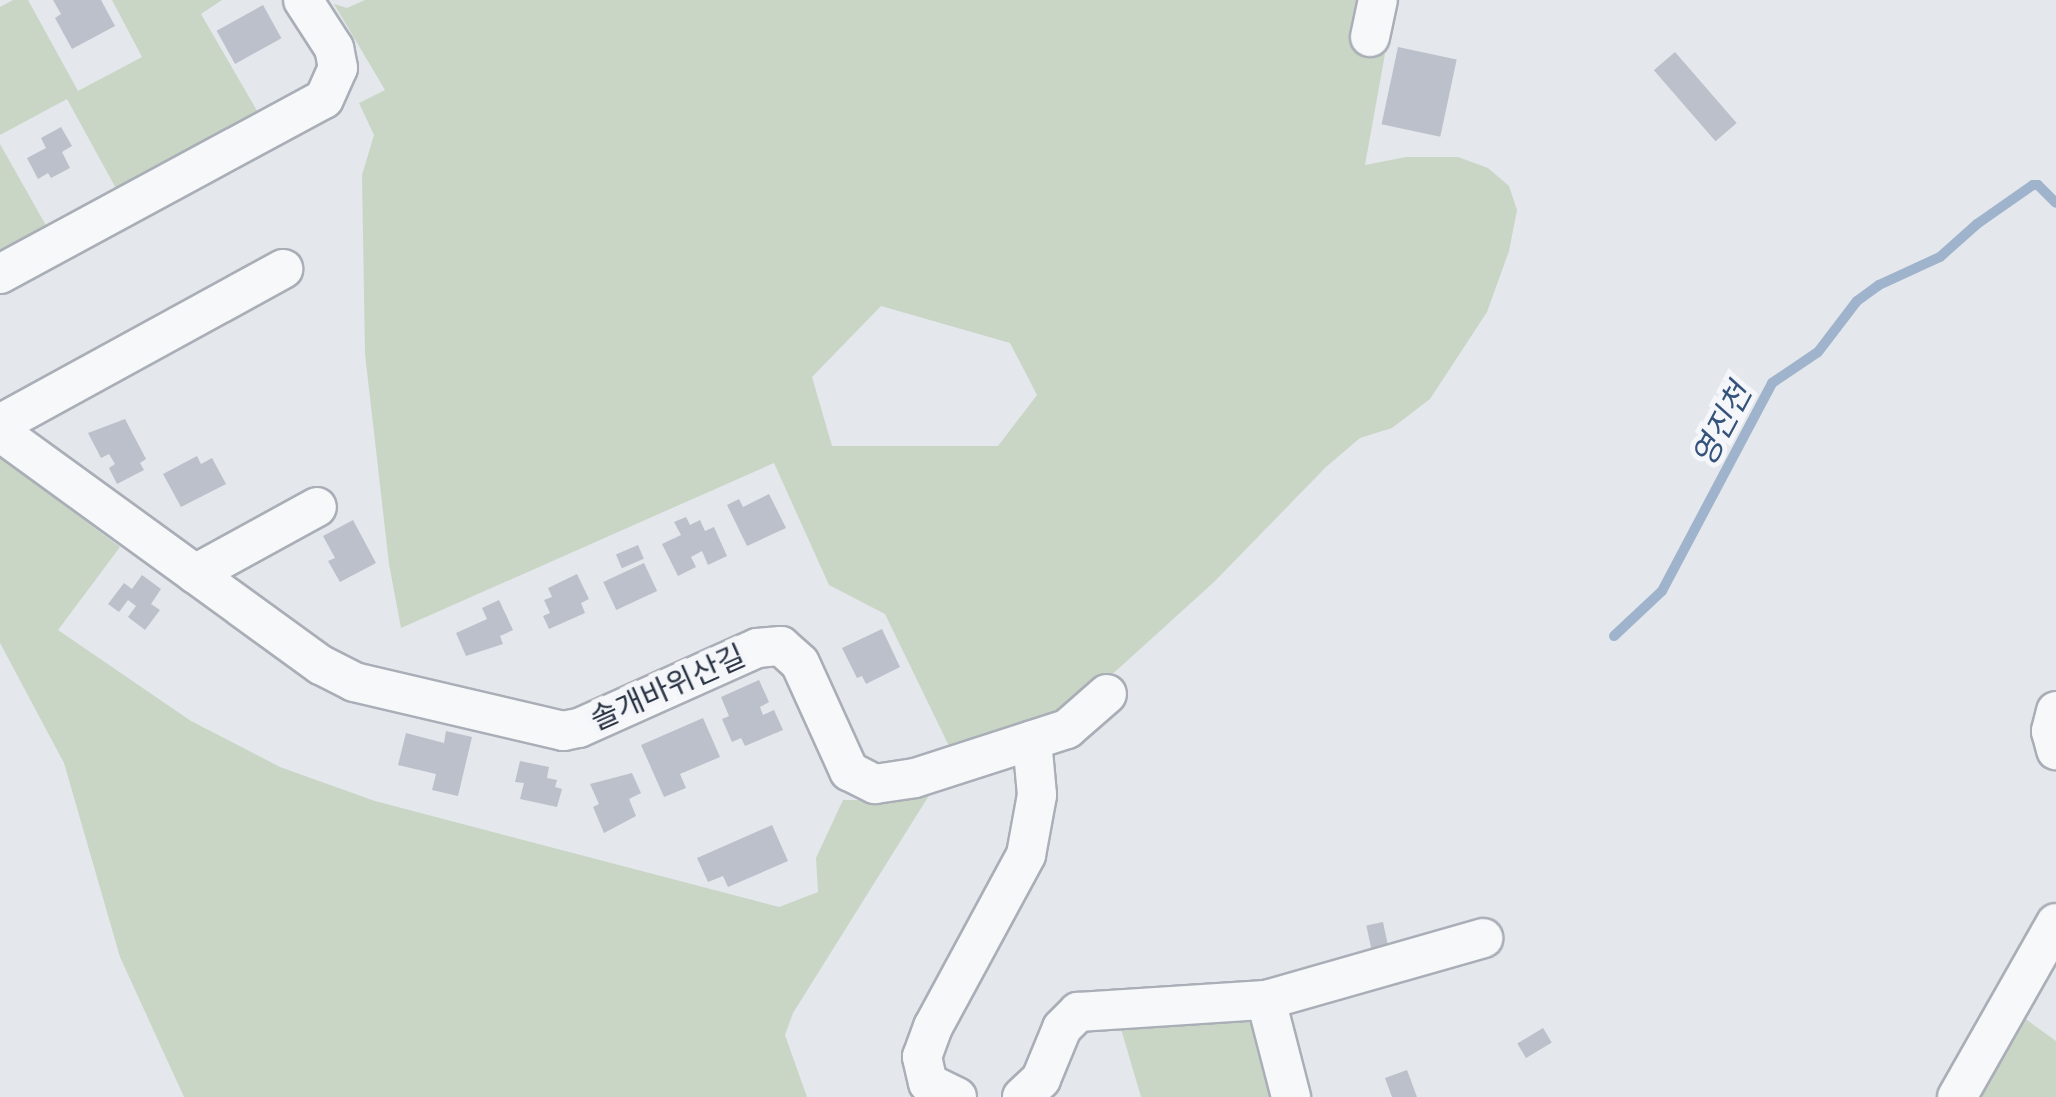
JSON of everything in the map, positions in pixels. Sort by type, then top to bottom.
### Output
[{"type":"lane","points":[[0,274],[324,99],[338,68],[334,48],[303,0]]},
{"type":"lane","points":[[1370,37],[1378,0]]},
{"type":"lane","points":[[0,424],[284,269]]},
{"type":"lane","name":"솔개바위산길","points":[[0,432],[336,674],[564,730],[579,728],[770,644],[781,646],[800,663],[842,760],[861,780],[875,784],[915,778],[1080,722],[1107,694]]},
{"type":"lane","points":[[195,574],[317,507]]},
{"type":"lane","points":[[2056,710],[2050,731],[2056,750]]},
{"type":"lane","points":[[957,1097],[928,1083],[922,1057],[934,1027],[1026,855],[1037,795],[1032,740]]},
{"type":"lane","points":[[1957,1097],[2056,923]]},
{"type":"lane","points":[[1022,1097],[1041,1079],[1062,1028],[1078,1012],[1266,1000],[1483,938]]},
{"type":"lane","points":[[1266,1000],[1291,1097]]},
{"type":"green space","points":[[13,0],[28,0],[78,91],[142,57],[112,0],[222,0],[201,14],[260,116],[118,192],[67,99],[0,135],[0,7]]},
{"type":"green space","points":[[365,0],[1369,0],[1359,48],[1385,54],[1365,165],[1406,157],[1458,157],[1488,168],[1509,186],[1517,210],[1509,251],[1487,312],[1430,399],[1392,428],[1360,438],[1326,467],[1214,582],[1056,719],[949,746],[885,614],[829,585],[774,463],[401,628],[389,564],[365,354],[362,175],[374,135],[359,103],[385,90],[334,4],[347,8]],"holes":[[[881,306],[1010,343],[1037,395],[998,446],[832,446],[812,377]]]},
{"type":"green space","points":[[0,144],[48,229],[0,255]]},
{"type":"green space","points":[[0,457],[120,547],[58,630],[191,721],[280,767],[375,801],[779,907],[818,892],[816,858],[843,800],[886,800],[933,789],[793,1013],[785,1035],[807,1097],[184,1097],[120,957],[64,763],[0,643]]},
{"type":"green space","points":[[2020,1015],[2056,1041],[2056,1097],[1970,1097]]},
{"type":"green space","points":[[1245,1018],[1254,1022],[1277,1097],[1141,1097],[1119,1022]]},
{"type":"building","points":[[53,0],[101,0],[115,26],[72,49],[55,18],[61,14]]},
{"type":"building","points":[[263,5],[281,38],[235,64],[217,31]]},
{"type":"building","points":[[1398,47],[1457,59],[1440,137],[1382,124]]},
{"type":"building","points":[[1675,52],[1737,123],[1716,141],[1654,70]]},
{"type":"building","points":[[61,127],[72,146],[62,152],[70,168],[51,178],[48,173],[38,179],[27,158],[46,148],[41,138]]},
{"type":"building","points":[[125,419],[146,459],[140,463],[144,470],[117,484],[109,468],[115,464],[109,454],[101,458],[88,433]]},
{"type":"building","points":[[197,456],[201,464],[212,458],[226,484],[181,507],[163,474]]},
{"type":"building","points":[[769,494],[786,528],[747,546],[727,505],[739,499],[743,507]]},
{"type":"building","points":[[686,517],[690,525],[700,520],[705,531],[714,527],[727,556],[708,565],[702,551],[691,557],[696,567],[678,576],[662,544],[681,535],[674,522]]},
{"type":"building","points":[[353,520],[376,563],[340,582],[328,561],[335,558],[323,536]]},
{"type":"building","points":[[638,545],[644,559],[622,568],[616,554]]},
{"type":"building","points":[[644,563],[657,591],[616,610],[603,582]]},
{"type":"building","points":[[577,574],[589,599],[581,603],[585,613],[549,629],[543,616],[550,613],[544,600],[552,597],[548,588]]},
{"type":"building","points":[[142,575],[161,589],[151,604],[160,610],[145,630],[128,617],[136,606],[128,600],[119,612],[108,604],[124,583],[132,589]]},
{"type":"building","points":[[499,600],[513,630],[500,636],[503,644],[466,656],[456,633],[487,619],[482,608]]},
{"type":"building","points":[[882,629],[900,667],[866,684],[862,676],[857,678],[842,648]]},
{"type":"building","points":[[759,680],[769,702],[760,707],[763,715],[774,710],[783,730],[745,746],[741,738],[732,742],[722,719],[729,716],[721,697]]},
{"type":"building","points":[[703,718],[720,757],[680,774],[686,788],[664,797],[641,745]]},
{"type":"building","points":[[446,731],[472,737],[458,796],[432,790],[436,774],[398,765],[406,733],[444,743]]},
{"type":"building","points":[[520,761],[549,767],[547,778],[557,780],[555,787],[562,789],[557,807],[520,799],[524,783],[515,782]]},
{"type":"building","points":[[632,773],[641,793],[629,799],[636,816],[604,833],[593,807],[599,804],[590,784]]},
{"type":"building","points":[[772,825],[788,861],[728,887],[723,876],[708,882],[697,858]]},
{"type":"building","points":[[1383,922],[1388,946],[1372,950],[1366,926]]},
{"type":"building","points":[[1543,1028],[1552,1043],[1526,1058],[1517,1043]]},
{"type":"building","points":[[1407,1070],[1417,1097],[1392,1097],[1385,1078]]},
{"type":"waterway","name":"영진천","points":[[1614,636],[1662,591],[1772,383],[1818,352],[1857,301],[1879,285],[1940,257],[1977,224],[2033,185],[2038,185],[2056,203]]}]
